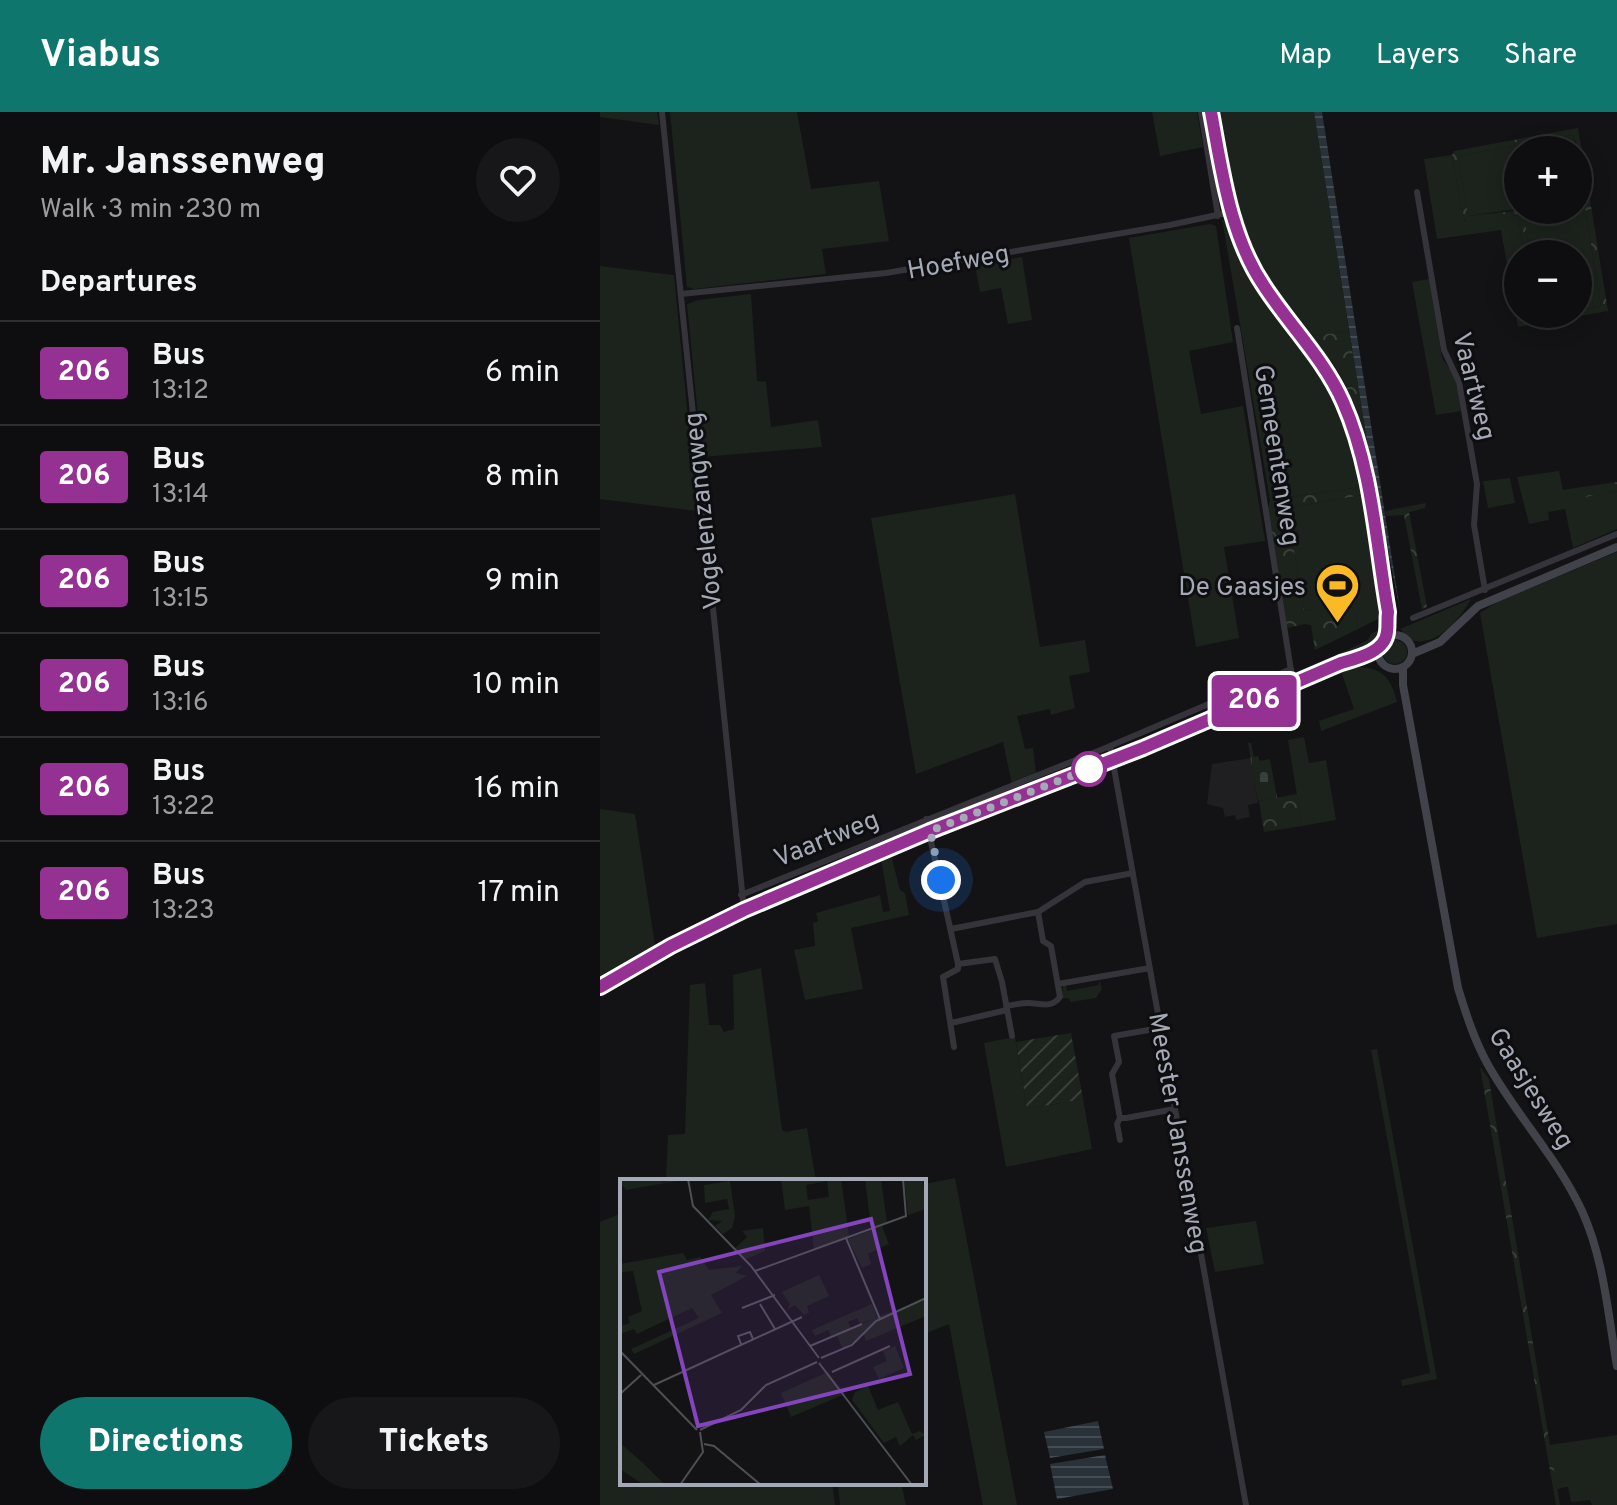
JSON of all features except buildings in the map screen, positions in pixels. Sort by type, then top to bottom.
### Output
[{"type":"main road","name":"Gemeentenweg","points":[[1211,112],[1226,213],[1263,285],[1323,364],[1351,422],[1363,460],[1388,612],[1387,637]]},
{"type":"main road","points":[[1429,646],[1410,644],[1398,635],[1387,637],[1378,649],[1379,659],[1385,666],[1398,668],[1412,654],[1429,646],[1450,634],[1469,612],[1617,547]]},
{"type":"main road","name":"Gemeentenweg","points":[[1388,612],[1398,635]]},
{"type":"main road","points":[[1410,644],[1412,654]]},
{"type":"main road","name":"Vaartweg","points":[[600,986],[744,910],[1378,649]]},
{"type":"main road","name":"Vaartweg","points":[[1360,658],[1379,659]]},
{"type":"main road","name":"Gaasjesweg","points":[[1398,668],[1417,750],[1458,988],[1467,1018],[1487,1063],[1561,1171],[1583,1213],[1598,1255],[1617,1366]]},
{"type":"street","name":"Vogelenzangweg","points":[[662,112],[744,910]]},
{"type":"street","name":"Gemeentenweg","points":[[1201,112],[1226,213]]},
{"type":"street","name":"Vaartweg","points":[[1417,192],[1444,350],[1459,382],[1477,484],[1474,525],[1487,589],[1493,599]]},
{"type":"street","name":"Hoefweg","points":[[681,294],[886,273],[1226,213]]},
{"type":"street","name":"Gemeentenweg","points":[[1237,328],[1293,683]]},
{"type":"street","points":[[1413,618],[1617,534]]},
{"type":"street","name":"Vaartweg","points":[[741,895],[1110,746],[1291,669]]},
{"type":"street","points":[[1110,746],[1114,760]]},
{"type":"street","name":"Meester Janssenweg","points":[[1114,760],[1246,1505]]},
{"type":"street","points":[[926,819],[958,964],[958,969],[943,977],[954,1047]]},
{"type":"street","points":[[951,929],[1038,912],[1085,882],[1133,873]]},
{"type":"street","points":[[951,1023],[1032,1002],[1038,1006],[1058,1000],[1051,946],[1043,941],[1038,912]]},
{"type":"street","points":[[958,964],[995,959],[1012,1036]]},
{"type":"street","points":[[1058,984],[1150,968]]},
{"type":"street","points":[[1120,1140],[1117,1124],[1120,1118],[1112,1074],[1119,1062],[1114,1036],[1160,1028]]},
{"type":"street","points":[[1120,1118],[1175,1109]]},
{"type":"shaded area","points":[[1314,112],[1322,112],[1400,610],[1370,459]]},
{"type":"shaded area","points":[[1251,758],[1258,803],[1248,805],[1250,817],[1236,820],[1235,815],[1225,817],[1223,808],[1207,804],[1212,764]]},
{"type":"shaded area","points":[[1098,1421],[1104,1449],[1050,1458],[1044,1432]]},
{"type":"shaded area","points":[[1105,1455],[1113,1489],[1057,1499],[1050,1464]]},
{"type":"green space","points":[[600,112],[657,112],[659,125],[600,117]]},
{"type":"green space","points":[[670,112],[797,112],[811,189],[879,181],[889,241],[822,249],[826,274],[694,289],[687,287]]},
{"type":"green space","points":[[1152,112],[1197,112],[1203,147],[1160,156]]},
{"type":"green space","points":[[1216,112],[1314,112],[1349,331],[1307,337],[1264,281],[1244,240],[1235,211]]},
{"type":"green space","points":[[1578,128],[1579,136],[1573,135],[1535,136]]},
{"type":"green space","points":[[1504,142],[1504,148],[1458,156],[1468,216],[1504,212],[1504,217],[1468,223],[1463,218],[1452,155],[1454,151]]},
{"type":"green space","points":[[1504,148],[1504,211],[1468,216],[1458,156]]},
{"type":"green space","points":[[1452,155],[1466,222],[1504,217],[1504,224],[1519,224],[1522,240],[1504,240],[1504,247],[1501,230],[1437,239],[1424,159]]},
{"type":"green space","points":[[1592,212],[1608,311],[1592,314],[1592,308],[1601,306],[1588,224],[1592,224]]},
{"type":"green space","points":[[1222,219],[1227,222],[1280,321],[1311,362],[1336,404],[1354,451],[1361,487],[1270,500]]},
{"type":"green space","points":[[1210,224],[1216,226],[1233,342],[1189,351],[1201,414],[1243,406],[1265,541],[1224,547],[1239,638],[1196,647],[1129,238]]},
{"type":"green space","points":[[1519,224],[1525,224],[1528,240],[1522,240]]},
{"type":"green space","points":[[1525,224],[1588,224],[1590,240],[1528,240]]},
{"type":"green space","points":[[1592,251],[1601,306],[1592,308]]},
{"type":"green space","points":[[1022,257],[1032,320],[1008,324],[1001,288],[980,292],[975,265]]},
{"type":"green space","points":[[600,266],[674,275],[697,511],[600,499]]},
{"type":"green space","points":[[1429,279],[1442,358],[1455,376],[1461,411],[1436,415],[1412,282]]},
{"type":"green space","points":[[751,294],[757,381],[766,382],[771,427],[818,420],[822,447],[702,457],[687,304]]},
{"type":"green space","points":[[1349,331],[1370,459],[1355,408],[1341,376],[1320,348],[1307,337]]},
{"type":"green space","points":[[1559,471],[1565,500],[1617,491],[1617,529],[1573,548],[1565,509],[1548,512],[1549,520],[1529,524],[1517,477]]},
{"type":"green space","points":[[1510,478],[1515,503],[1488,508],[1483,481]]},
{"type":"green space","points":[[1617,482],[1617,491],[1564,501],[1562,490]]},
{"type":"green space","points":[[1361,487],[1362,495],[1287,508],[1304,611],[1349,607],[1356,610],[1358,629],[1315,650],[1311,625],[1287,628],[1268,509],[1270,500]]},
{"type":"green space","points":[[1015,494],[1040,647],[1085,640],[1090,672],[1069,676],[1075,708],[1051,715],[1050,709],[1017,716],[1025,749],[1033,748],[1036,773],[1012,784],[1003,742],[916,774],[871,518]]},
{"type":"green space","points":[[1362,495],[1382,617],[1358,629],[1356,610],[1349,607],[1304,611],[1287,508]]},
{"type":"green space","points":[[1426,503],[1425,508],[1409,512],[1427,607],[1422,609],[1404,515],[1386,516],[1385,511]]},
{"type":"green space","points":[[1617,552],[1617,924],[1537,938],[1480,613],[1497,602]]},
{"type":"green space","points":[[1471,599],[1455,621],[1432,639],[1413,640],[1400,629]]},
{"type":"green space","points":[[1383,627],[1369,649],[1326,665],[1324,661],[1368,640],[1371,634]]},
{"type":"green space","points":[[1395,640],[1406,647],[1407,652],[1400,663],[1395,664],[1384,657],[1383,652],[1390,641]]},
{"type":"green space","points":[[1359,667],[1375,670],[1386,677],[1397,702],[1321,731],[1319,721],[1354,709],[1341,671]]},
{"type":"green space","points":[[1304,737],[1309,763],[1326,760],[1336,820],[1302,826],[1288,740]]},
{"type":"green space","points":[[1248,743],[1251,743],[1254,757],[1258,756],[1260,761],[1270,759],[1277,798],[1258,801]]},
{"type":"green space","points":[[1297,794],[1302,826],[1264,832],[1259,801]]},
{"type":"green space","points":[[600,809],[635,814],[655,945],[600,978]]},
{"type":"green space","points":[[891,855],[900,890],[905,893],[909,915],[851,928],[863,989],[805,1000],[794,950],[815,946],[813,923],[818,921],[816,913],[880,895],[883,912],[890,911],[881,859]]},
{"type":"green space","points":[[761,968],[782,1130],[807,1128],[816,1179],[666,1179],[668,1135],[685,1134],[690,985],[705,983],[709,1025],[720,1025],[724,1032],[734,1029],[733,975]]},
{"type":"green space","points":[[1099,979],[1102,989],[1096,998],[1071,1002],[1068,998],[1062,998],[1063,986],[1066,985],[1067,991],[1099,985]]},
{"type":"green space","points":[[1071,1033],[1083,1099],[1027,1109],[1016,1042]]},
{"type":"green space","points":[[1015,1037],[1027,1109],[1083,1099],[1092,1149],[1006,1167],[984,1043]]},
{"type":"green space","points":[[1377,1049],[1437,1379],[1402,1386],[1401,1380],[1430,1373],[1371,1050]]},
{"type":"green space","points":[[1480,1067],[1489,1079],[1560,1505],[1556,1505]]},
{"type":"green space","points":[[955,1178],[1017,1505],[983,1505],[949,1324],[926,1333],[926,1184]]},
{"type":"green space","points":[[620,1214],[620,1485],[832,1485],[835,1505],[600,1505],[600,1222]]},
{"type":"green space","points":[[1256,1221],[1264,1264],[1215,1272],[1206,1228]]},
{"type":"green space","points":[[1617,1435],[1617,1505],[1592,1505],[1590,1500],[1571,1502],[1568,1487],[1557,1489],[1549,1445]]},
{"type":"green space","points":[[838,1485],[901,1485],[906,1505],[840,1505]]},
{"type":"bus line","name":"206","points":[[600,987],[671,946],[744,910],[930,831],[1143,748],[1341,663],[1360,658],[1378,649],[1387,637],[1388,612],[1358,442],[1343,402],[1323,364],[1263,285],[1239,240],[1238,226],[1223,182],[1211,112]]},
{"type":"place","name":"De Gaasjes","points":[[1337,625]]},
{"type":"route","points":[[941,880],[930,831],[1089,769]]}]
